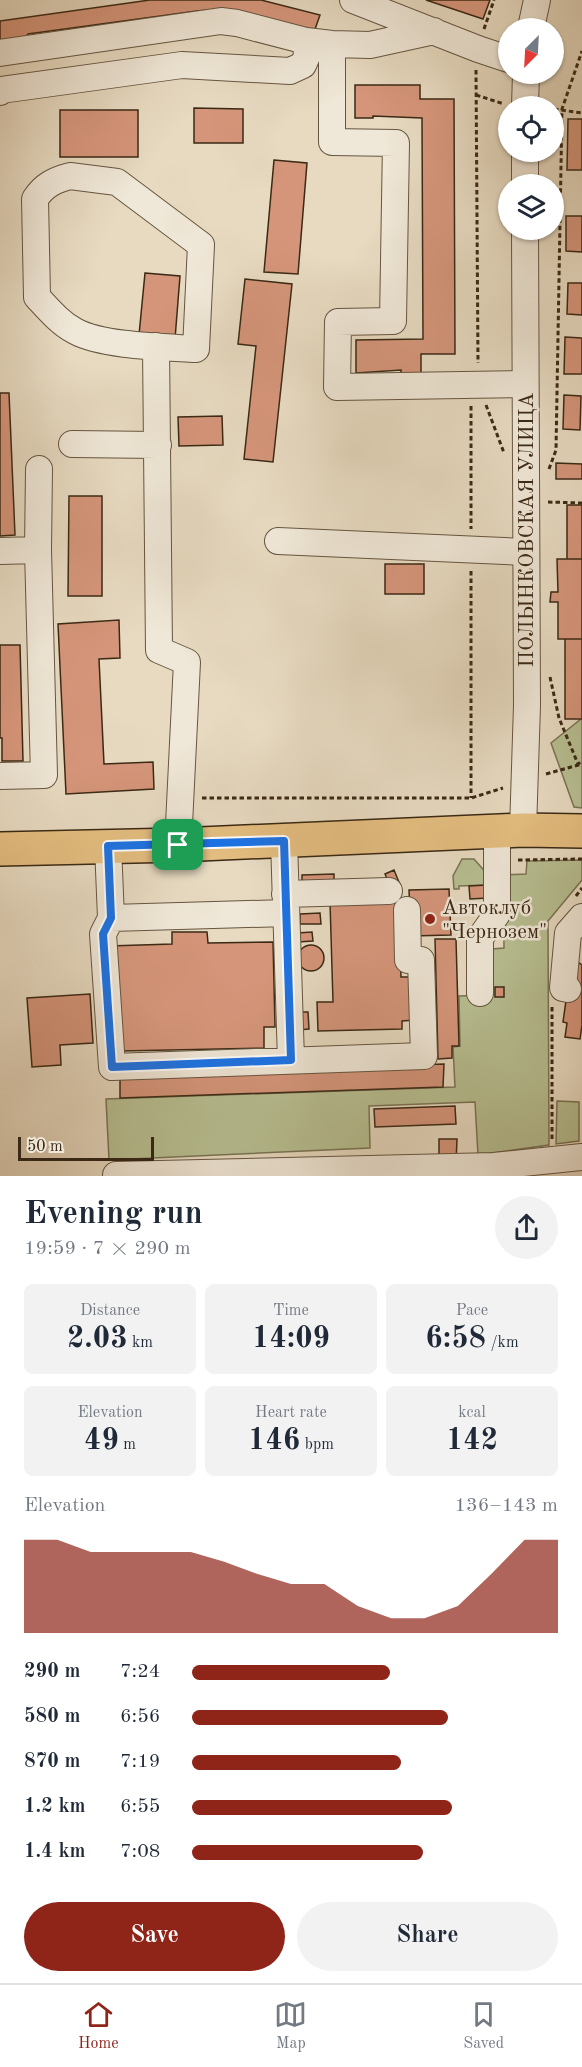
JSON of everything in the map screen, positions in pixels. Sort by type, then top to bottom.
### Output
[{"type":"main road","points":[[0,849],[284,841],[505,840],[582,831]]},
{"type":"street","points":[[354,0],[498,54]]},
{"type":"street","points":[[533,18],[537,0]]},
{"type":"street","points":[[0,53],[221,21],[306,41],[332,44],[370,45],[434,31]]},
{"type":"street","points":[[0,92],[1,90],[182,64],[290,71],[303,65],[307,56],[306,41]]},
{"type":"street","points":[[332,44],[332,142],[396,143],[393,321],[338,322],[337,387],[525,384]]},
{"type":"street","points":[[70,176],[117,182],[201,245],[196,349],[156,346],[93,339],[61,322],[37,297],[35,199],[46,186],[70,176]]},
{"type":"street","name":"ПОЛЫНКОВСКАЯ УЛИЦА","points":[[480,993],[480,938],[497,914],[505,840],[524,781],[527,705],[525,240]]},
{"type":"street","points":[[156,346],[159,650],[187,662],[178,845]]},
{"type":"street","points":[[72,444],[158,445]]},
{"type":"street","points":[[0,776],[44,775],[38,550],[39,469]]},
{"type":"street","points":[[278,542],[526,552]]},
{"type":"street","points":[[0,551],[38,550]]},
{"type":"street","points":[[284,841],[291,1060]]},
{"type":"street","points":[[108,846],[111,918],[103,934],[112,1067],[424,1056],[421,960],[408,960],[407,910]]},
{"type":"street","points":[[111,918],[286,903],[389,891]]},
{"type":"street","points":[[560,997],[577,923]]},
{"type":"street","points":[[116,1175],[494,1171],[582,1157]]},
{"type":"path","points":[[564,103],[582,51]]},
{"type":"path","points":[[476,95],[498,101]]},
{"type":"path","points":[[564,109],[582,113]]},
{"type":"path","points":[[546,477],[556,450],[561,162]]},
{"type":"path","points":[[541,502],[582,502]]},
{"type":"path","points":[[181,801],[211,797],[471,798],[580,763],[560,718],[549,674]]},
{"type":"path","points":[[505,840],[582,860]]},
{"type":"path","points":[[577,923],[582,888]]},
{"type":"path","points":[[552,1143],[560,997]]},
{"type":"green space","points":[[581,719],[582,808],[574,807],[551,743]]},
{"type":"green space","points":[[462,859],[474,859],[488,875],[486,885],[459,886],[459,889],[454,889],[453,876]]},
{"type":"green space","points":[[582,860],[582,880],[548,921],[549,1145],[478,1155],[475,1102],[369,1106],[370,1148],[109,1160],[106,1099],[455,1087],[453,1047],[460,1046],[459,996],[493,995],[492,949],[504,948],[503,875],[526,874],[527,861]]},
{"type":"green space","points":[[557,1101],[579,1102],[579,1141],[556,1144]]},
{"type":"building","points":[[150,0],[261,0],[320,15],[314,32],[222,9],[28,34],[26,37],[0,41],[0,21]]},
{"type":"building","points":[[426,0],[490,0],[483,19]]},
{"type":"building","points":[[355,85],[420,85],[420,99],[454,99],[455,354],[421,354],[421,373],[401,373],[401,370],[356,373],[356,340],[423,339],[422,118],[373,116],[373,118],[355,118]]},
{"type":"building","points":[[194,108],[243,109],[243,143],[194,143]]},
{"type":"building","points":[[60,110],[138,110],[138,157],[60,157]]},
{"type":"building","points":[[568,119],[582,119],[582,170],[567,170]]},
{"type":"building","points":[[274,160],[307,163],[298,274],[264,272]]},
{"type":"building","points":[[566,216],[582,216],[582,252],[566,251]]},
{"type":"building","points":[[145,273],[180,276],[175,339],[139,335]]},
{"type":"building","points":[[245,279],[292,284],[273,462],[244,459],[256,346],[238,344]]},
{"type":"building","points":[[568,283],[582,283],[582,315],[567,314]]},
{"type":"building","points":[[565,337],[582,338],[582,374],[564,374]]},
{"type":"building","points":[[0,393],[9,393],[15,535],[0,536]]},
{"type":"building","points":[[564,395],[581,396],[580,430],[563,429]]},
{"type":"building","points":[[222,416],[223,445],[179,446],[178,417]]},
{"type":"building","points":[[556,463],[582,464],[582,479],[556,479]]},
{"type":"building","points":[[69,496],[102,496],[102,596],[68,596]]},
{"type":"building","points":[[567,505],[582,505],[582,559],[567,559]]},
{"type":"building","points":[[557,559],[582,559],[582,639],[558,639],[558,602],[550,602],[551,592],[558,592]]},
{"type":"building","points":[[385,564],[424,564],[424,594],[385,594]]},
{"type":"building","points":[[119,620],[120,658],[99,659],[104,764],[153,762],[154,789],[66,794],[58,624]]},
{"type":"building","points":[[565,639],[582,639],[582,719],[565,719]]},
{"type":"building","points":[[0,645],[20,645],[23,761],[2,761]]},
{"type":"building","points":[[394,870],[401,887],[392,891],[385,874]]},
{"type":"building","points":[[334,874],[334,884],[302,885],[302,875]]},
{"type":"building","points":[[487,885],[487,898],[470,899],[469,886]]},
{"type":"building","name":"Автоклуб \"Чернозем\"","points":[[449,889],[451,935],[411,936],[409,890]]},
{"type":"building","points":[[398,900],[401,977],[413,977],[415,1020],[402,1021],[402,1029],[318,1031],[317,1002],[333,1002],[330,902]]},
{"type":"building","points":[[320,913],[321,924],[300,924],[300,914]]},
{"type":"building","points":[[172,932],[207,932],[208,943],[273,942],[275,1027],[264,1027],[264,1048],[120,1051],[109,946],[172,944]]},
{"type":"building","points":[[312,932],[313,941],[298,942],[297,933]]},
{"type":"building","points":[[435,939],[456,939],[459,1046],[452,1046],[452,1058],[438,1059]]},
{"type":"building","points":[[311,945],[320,949],[324,958],[320,967],[311,971],[302,967],[298,958],[302,949]]},
{"type":"building","points":[[572,958],[582,965],[580,1039],[565,1037],[567,1023],[563,1022]]},
{"type":"building","points":[[495,987],[504,987],[504,997],[495,997]]},
{"type":"building","points":[[90,994],[93,1043],[60,1045],[61,1065],[32,1067],[27,998]]},
{"type":"building","points":[[298,1012],[308,1012],[309,1029],[298,1030]]},
{"type":"building","points":[[444,1064],[443,1087],[120,1098],[120,1075]]},
{"type":"building","points":[[455,1106],[456,1124],[375,1127],[374,1109]]},
{"type":"building","points":[[439,1139],[457,1139],[456,1163],[439,1156]]},
{"type":"place","name":"Автоклуб \"Чернозем\"","points":[[430,919]]},
{"type":"route","points":[[284,841],[291,1060],[112,1067],[103,934],[111,918],[108,846],[178,845],[284,841]]}]
